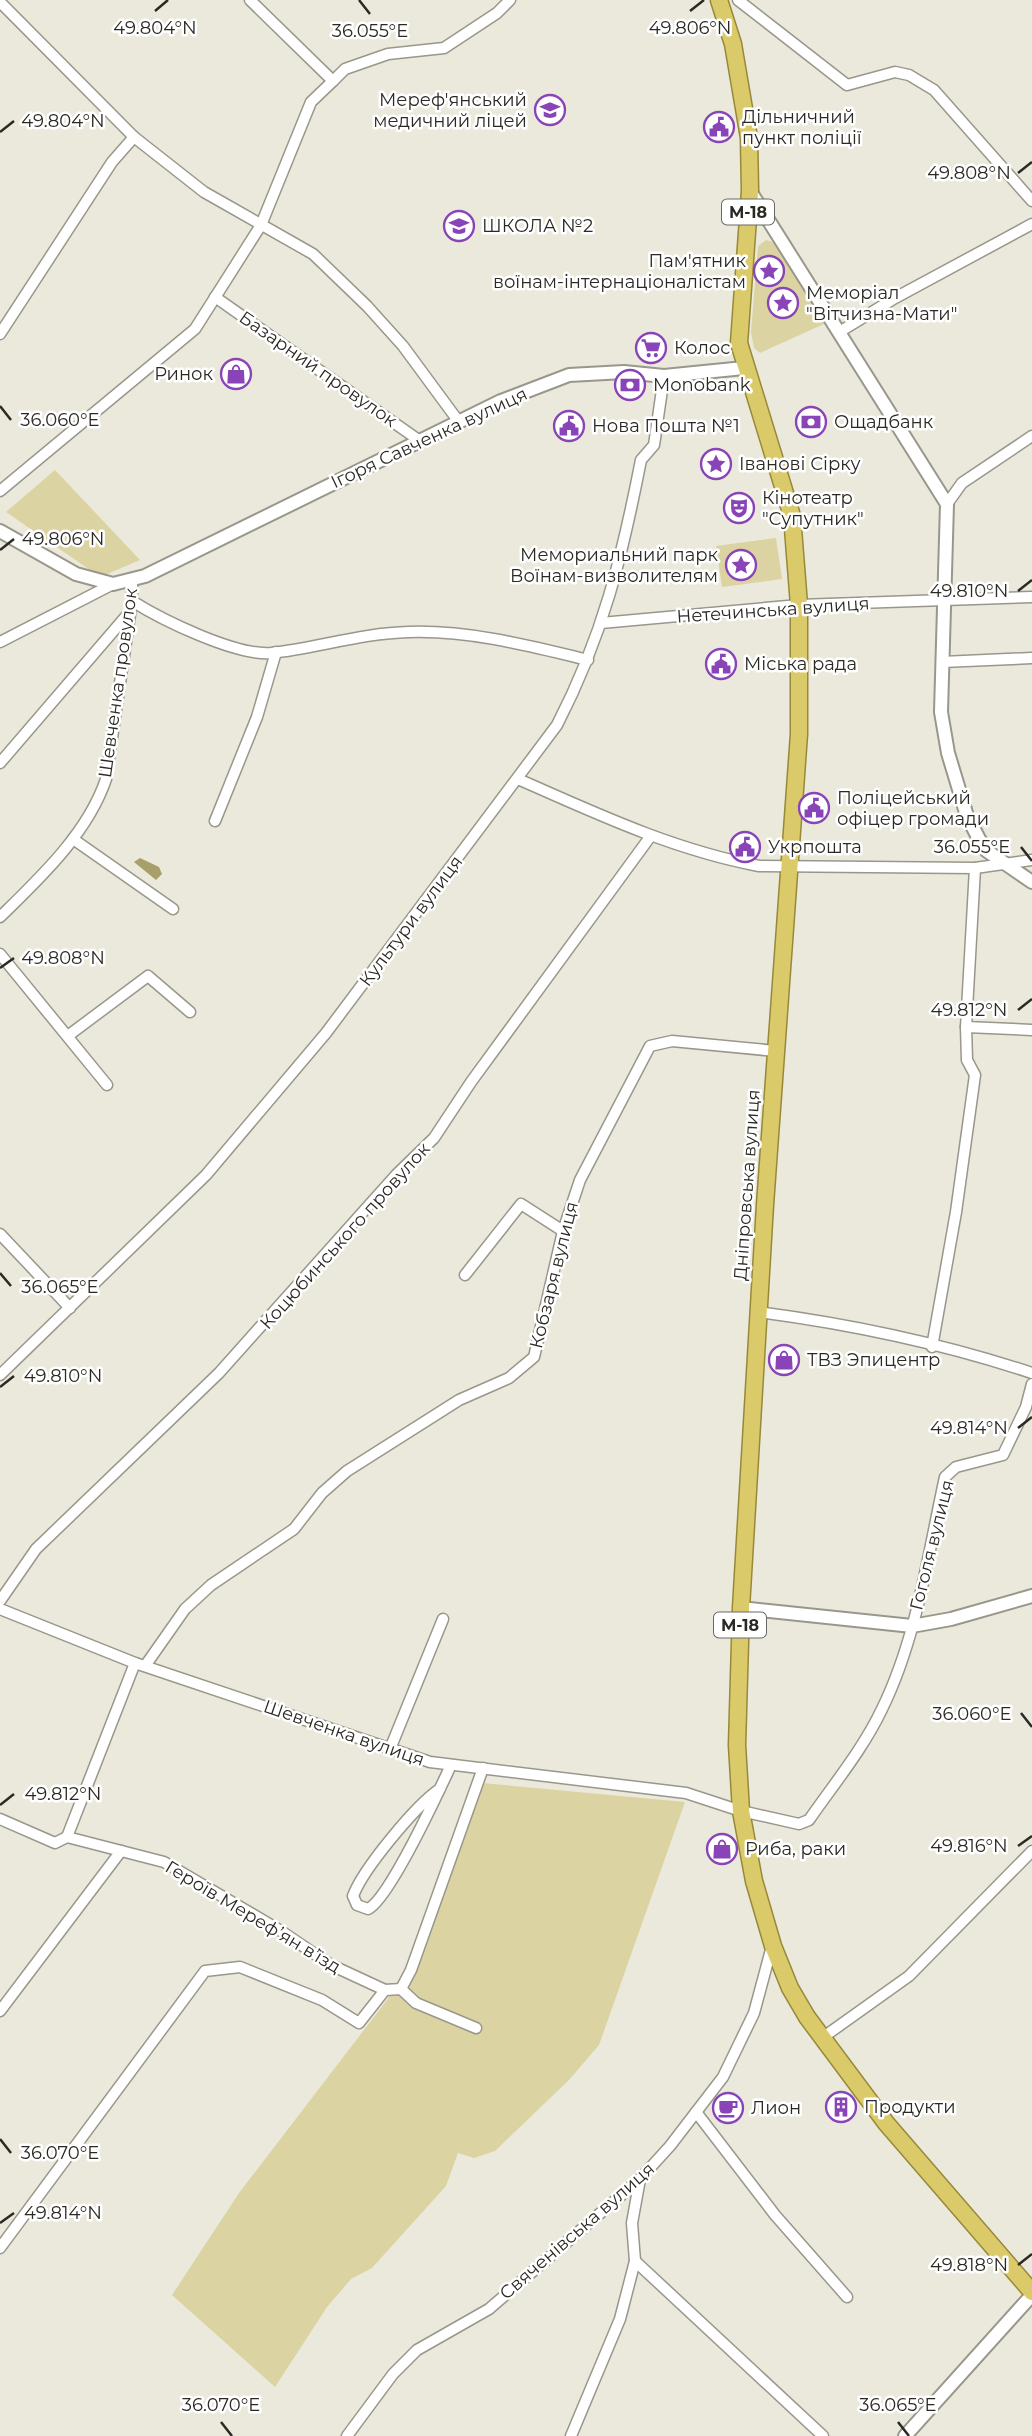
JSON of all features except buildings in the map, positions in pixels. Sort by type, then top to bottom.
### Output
[{"type":"highway","name":"Дніпровська вулиця","points":[[719,0],[733,44],[749,138],[750,191],[738,330],[744,368],[792,516],[799,605],[799,734],[758,1312],[741,1608],[737,1745],[741,1811],[754,1881],[773,1946],[790,1989],[821,2039],[886,2123],[1032,2294]]},
{"type":"street","points":[[250,0],[333,80]]},
{"type":"street","points":[[0,491],[195,329],[261,225],[311,102],[333,80],[345,69],[388,54],[444,48],[497,13],[510,0]]},
{"type":"street","points":[[738,0],[847,85],[895,72],[909,75],[934,90],[1032,201]]},
{"type":"street","points":[[0,2],[134,137],[204,192],[313,254],[368,306],[403,346],[459,422]]},
{"type":"street","points":[[0,334],[112,162],[134,137]]},
{"type":"street","points":[[750,191],[841,331],[947,504],[941,712],[946,739],[967,816],[987,851],[1032,882]]},
{"type":"street","points":[[841,331],[895,298],[1032,224]]},
{"type":"street","name":"Базарний провулок","points":[[215,297],[420,441]]},
{"type":"street","name":"Ігоря Савченка вулиця","points":[[113,584],[145,576],[501,401],[569,375],[624,372],[664,376],[744,368]]},
{"type":"street","name":"Культури вулиця","points":[[0,1375],[206,1175],[326,1033],[557,725],[588,660],[616,580],[641,460],[654,445],[664,376]]},
{"type":"street","points":[[947,504],[962,483],[1032,436]]},
{"type":"street","points":[[0,531],[76,574],[113,584]]},
{"type":"street","name":"Шевченка провулок","points":[[0,917],[73,839],[100,797],[106,779],[132,601],[132,579]]},
{"type":"street","points":[[0,642],[113,584]]},
{"type":"street","name":"Нетечинська вулиця","points":[[601,623],[799,605],[1032,597]]},
{"type":"street","points":[[132,601],[163,621],[222,643],[268,653],[328,641],[410,632],[510,642],[588,660]]},
{"type":"street","points":[[0,763],[129,614]]},
{"type":"street","points":[[215,821],[257,717],[276,652]]},
{"type":"street","points":[[942,662],[1032,658]]},
{"type":"street","points":[[518,779],[650,837],[725,860],[759,866],[975,868],[1032,860]]},
{"type":"street","name":"Коцюбинського провулок","points":[[0,1601],[36,1549],[219,1373],[396,1175],[434,1138],[471,1082],[650,837]]},
{"type":"street","points":[[73,839],[173,909]]},
{"type":"street","points":[[932,1347],[956,1212],[975,1075],[967,1060],[966,1027],[975,868]]},
{"type":"street","points":[[0,954],[69,1035],[107,1085]]},
{"type":"street","points":[[69,1035],[148,976],[190,1012]]},
{"type":"street","points":[[966,1027],[1032,1030]]},
{"type":"street","name":"Кобзаря вулиця","points":[[67,1837],[140,1664],[185,1609],[211,1585],[294,1529],[322,1493],[347,1471],[459,1399],[509,1378],[534,1357],[563,1231],[580,1180],[650,1046],[672,1041],[776,1051]]},
{"type":"street","points":[[465,1275],[521,1204],[563,1231]]},
{"type":"street","points":[[0,1234],[70,1308]]},
{"type":"street","points":[[758,1312],[814,1319],[992,1360],[1032,1373]]},
{"type":"street","name":"Гоголя вулиця","points":[[912,1626],[945,1477],[956,1467],[1003,1455],[1029,1407],[1032,1384]]},
{"type":"street","points":[[741,1608],[912,1626],[951,1619],[1032,1596]]},
{"type":"street","name":"Шевченка вулиця","points":[[0,1609],[140,1664],[429,1762],[686,1793],[741,1811],[799,1824],[809,1820],[855,1756],[883,1708],[912,1626]]},
{"type":"street","points":[[390,1749],[443,1619]]},
{"type":"street","points":[[440,1789],[412,1814],[370,1867],[353,1896],[358,1905],[368,1909],[383,1896],[440,1789],[451,1765]]},
{"type":"street","points":[[401,1989],[411,1970],[482,1769]]},
{"type":"street","name":"Героїв Мерефʼян вʼїзд","points":[[0,1819],[55,1843],[67,1837],[164,1862],[281,1931],[331,1965],[386,1990]]},
{"type":"street","points":[[0,2011],[121,1851]]},
{"type":"street","points":[[821,2039],[909,1976],[1032,1851]]},
{"type":"street","name":"Свяченівська вулиця","points":[[347,2436],[393,2374],[417,2350],[489,2309],[640,2179],[723,2077],[754,2012],[773,1946]]},
{"type":"street","points":[[0,2248],[205,1971],[240,1967],[322,2000],[359,2023],[386,1990],[401,1989],[416,2003],[476,2028]]},
{"type":"street","points":[[696,2112],[775,2215],[847,2297]]},
{"type":"street","points":[[571,2436],[620,2319],[635,2261],[632,2222],[640,2179]]},
{"type":"street","points":[[635,2261],[823,2436]]},
{"type":"street","points":[[905,2436],[1032,2294]]},
{"type":"shaded area","points":[[766,240],[776,243],[824,324],[760,353],[754,348],[751,332],[758,246]]},
{"type":"shaded area","points":[[55,470],[140,560],[105,575],[90,570],[6,512]]},
{"type":"shaded area","points":[[776,538],[782,579],[722,587],[716,546]]},
{"type":"shaded area","points":[[140,858],[159,867],[162,874],[156,880],[134,862]]},
{"type":"shaded area","points":[[482,1783],[685,1802],[599,2045],[569,2080],[495,2151],[474,2158],[458,2153],[446,2186],[372,2268],[351,2279],[327,2307],[275,2387],[172,2295],[239,2193],[390,1996],[407,1994]]},
{"type":"place","name":"Мереф'янський медичний ліцей","points":[[550,110]]},
{"type":"place","name":"Дільничний пункт поліції","points":[[719,127]]},
{"type":"place","name":"ШКОЛА №2","points":[[459,226]]},
{"type":"place","name":"Пам'ятник воїнам-інтернаціоналістам","points":[[769,271]]},
{"type":"place","name":"Меморіал \"Вітчизна-Мати\"","points":[[783,303]]},
{"type":"place","name":"Колос","points":[[651,348]]},
{"type":"place","name":"Ринок","points":[[236,374]]},
{"type":"place","name":"Monobank","points":[[630,385]]},
{"type":"place","name":"Ощадбанк","points":[[811,422]]},
{"type":"place","name":"Нова Пошта №1","points":[[569,426]]},
{"type":"place","name":"Іванові Сірку","points":[[716,464]]},
{"type":"place","name":"Кінотеатр \"Супутник\"","points":[[739,508]]},
{"type":"place","name":"Мемориальний парк Воїнам-визволителям","points":[[741,565]]},
{"type":"place","name":"Міська рада","points":[[721,664]]},
{"type":"place","name":"Поліцейський офіцер громади","points":[[814,808]]},
{"type":"place","name":"Укрпошта","points":[[745,847]]},
{"type":"place","name":"ТВЗ Эпицентр","points":[[784,1360]]},
{"type":"place","name":"Риба, раки","points":[[722,1849]]},
{"type":"place","name":"Продукти","points":[[841,2107]]},
{"type":"place","name":"Лион","points":[[728,2108]]}]
